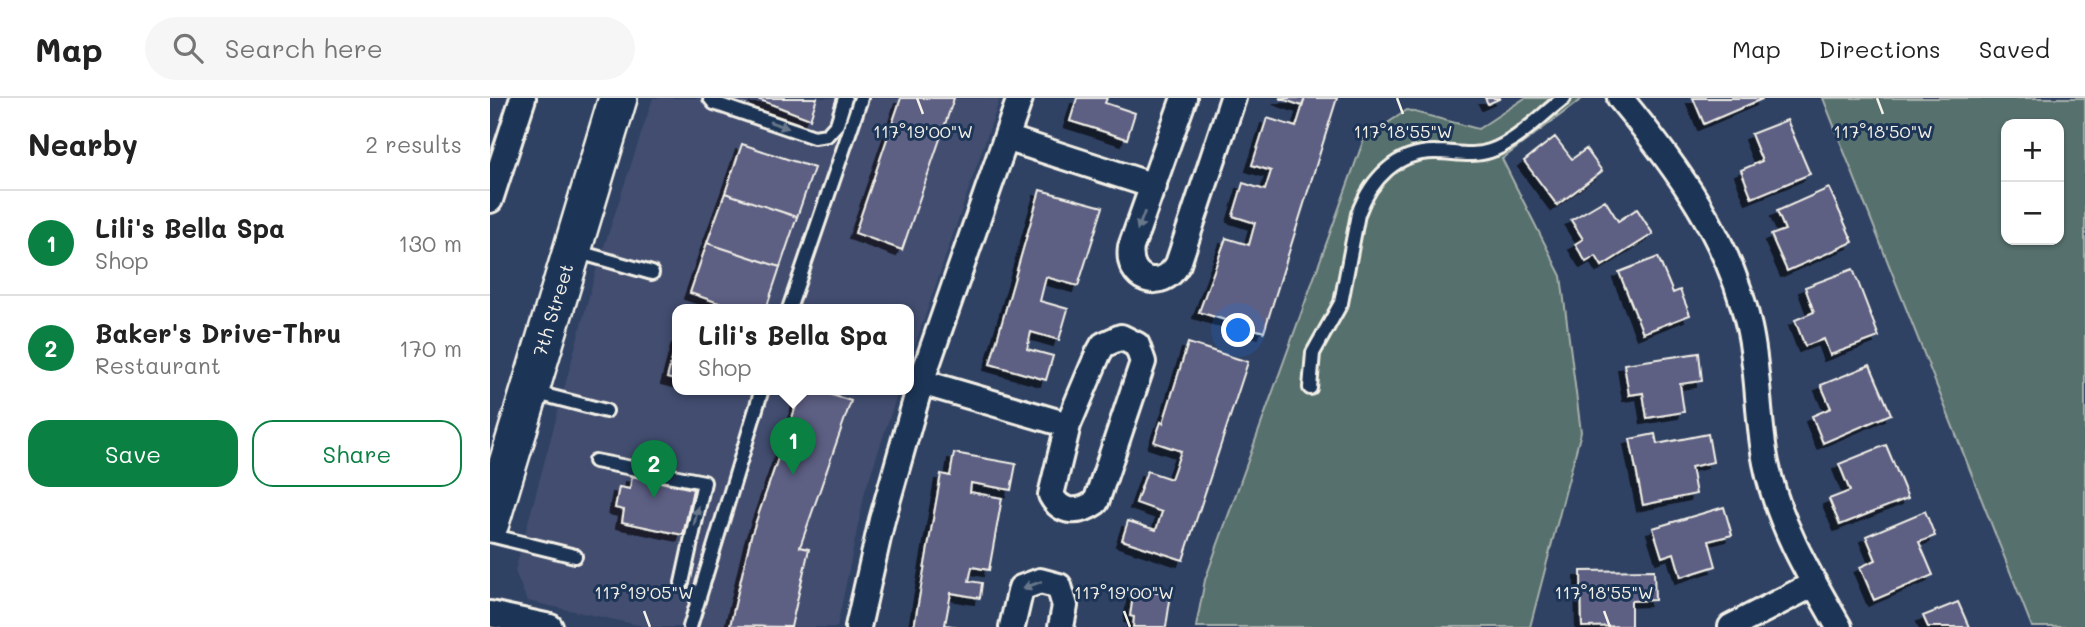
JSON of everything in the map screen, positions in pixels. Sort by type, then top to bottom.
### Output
[{"type":"main road","name":"7th Street","points":[[490,523],[618,98]]},
{"type":"street","points":[[490,200],[523,98]]},
{"type":"street","points":[[858,627],[882,520],[921,382],[1020,98]]},
{"type":"street","points":[[1184,98],[1130,255],[1139,276],[1155,282],[1166,278],[1178,264],[1233,98]]},
{"type":"street","points":[[1620,98],[1668,155],[1696,198],[1733,279],[1749,326],[1766,462],[1776,500],[1814,584],[1839,627]]},
{"type":"street","points":[[1006,138],[1154,186]]},
{"type":"street","points":[[1121,337],[1137,345],[1143,362],[1096,502],[1078,511],[1061,508],[1051,495],[1068,425],[1103,345],[1121,337]]},
{"type":"street","points":[[921,382],[1068,425]]},
{"type":"street","points":[[1012,627],[1021,588],[1040,581],[1059,586],[1064,594],[1061,627]]},
{"type":"street","points":[[1731,627],[1814,584]]},
{"type":"street","points":[[490,614],[550,627]]},
{"type":"lane","points":[[710,98],[714,103],[814,136],[827,135],[837,124],[845,98]]},
{"type":"lane","points":[[791,304],[861,98]]},
{"type":"lane","points":[[1310,388],[1313,353],[1341,303],[1358,214],[1363,201],[1382,173],[1393,163],[1418,153],[1475,154],[1497,148],[1564,98]]},
{"type":"lane","points":[[571,250],[652,274]]},
{"type":"lane","points":[[529,391],[606,411]]},
{"type":"lane","points":[[690,627],[760,395]]},
{"type":"lane","points":[[595,461],[704,482],[682,583]]},
{"type":"lane","points":[[490,535],[575,556]]},
{"type":"shaded area","points":[[653,98],[1000,98],[914,348],[914,304],[672,304],[672,395],[897,395],[865,491],[837,627],[648,627],[527,601],[515,571],[595,274]]},
{"type":"green space","points":[[1525,98],[1583,98],[1502,159],[1561,276],[1581,432],[1530,627],[1196,627],[1205,580],[1364,139],[1407,110],[1478,129]]},
{"type":"green space","points":[[1823,98],[2085,98],[2085,627],[2032,627]]},
{"type":"building","points":[[755,98],[817,98],[810,119]]},
{"type":"building","points":[[901,98],[954,98],[902,250],[855,233]]},
{"type":"building","points":[[1077,98],[1107,98],[1105,103],[1135,113],[1127,139],[1070,121]]},
{"type":"building","points":[[1279,98],[1305,98],[1302,106]]},
{"type":"building","points":[[1305,98],[1337,98],[1264,332],[1199,312],[1226,238],[1249,245],[1255,223],[1233,216],[1243,183],[1265,190],[1271,171],[1252,165],[1267,118],[1296,127]]},
{"type":"building","points":[[1485,98],[1501,98],[1488,104]]},
{"type":"building","points":[[1693,98],[1762,98],[1762,99],[1704,124]]},
{"type":"building","points":[[1787,120],[1810,174],[1752,198],[1741,170],[1762,161],[1751,134]]},
{"type":"building","points":[[1555,137],[1572,159],[1586,149],[1602,171],[1557,205],[1524,161]]},
{"type":"building","points":[[742,144],[814,168],[797,217],[725,193]]},
{"type":"building","points":[[1829,188],[1853,242],[1787,271],[1771,235],[1785,230],[1777,211]]},
{"type":"building","points":[[1040,190],[1103,207],[1078,286],[1046,277],[1040,301],[1068,309],[1059,340],[1031,332],[1027,349],[1053,356],[1046,380],[990,364]]},
{"type":"building","points":[[725,193],[797,217],[780,267],[707,243]]},
{"type":"building","points":[[1605,200],[1618,221],[1637,209],[1653,234],[1602,266],[1596,256],[1586,262],[1575,244],[1583,239],[1571,220]]},
{"type":"building","points":[[707,243],[780,267],[768,304],[722,304],[690,293]]},
{"type":"building","points":[[1658,257],[1673,293],[1680,290],[1690,315],[1643,333],[1619,272]]},
{"type":"building","points":[[1853,269],[1879,337],[1830,355],[1824,339],[1805,346],[1795,320],[1814,312],[1805,287]]},
{"type":"building","points":[[1188,343],[1248,362],[1183,560],[1122,540],[1128,521],[1156,530],[1162,512],[1136,503],[1147,471],[1171,479],[1181,451],[1154,442],[1161,422],[1163,423]]},
{"type":"building","points":[[1699,353],[1702,381],[1680,384],[1684,412],[1647,418],[1643,393],[1629,395],[1624,364]]},
{"type":"building","points":[[672,359],[672,379],[667,378]]},
{"type":"building","points":[[1870,365],[1891,414],[1823,443],[1812,416],[1831,408],[1821,385]]},
{"type":"building","points":[[800,395],[832,395],[851,401],[800,547],[809,549],[791,627],[730,626],[751,536]]},
{"type":"building","points":[[1655,434],[1657,444],[1708,434],[1713,462],[1691,467],[1696,494],[1643,505],[1630,439]]},
{"type":"building","points":[[1886,445],[1908,498],[1840,525],[1829,499],[1850,491],[1839,464]]},
{"type":"building","points":[[954,453],[1016,464],[1011,490],[971,483],[970,492],[1002,498],[989,570],[972,567],[969,581],[982,583],[980,598],[951,593],[945,625],[959,627],[914,627],[941,474],[950,476]]},
{"type":"building","points":[[632,476],[693,489],[683,535],[622,522],[624,510],[615,508],[619,487],[630,489]]},
{"type":"building","points":[[1724,507],[1732,535],[1709,541],[1716,566],[1681,577],[1674,553],[1662,557],[1653,528]]},
{"type":"building","points":[[1925,511],[1935,536],[1919,542],[1933,575],[1874,600],[1860,567],[1876,560],[1866,536]]},
{"type":"building","points":[[1654,570],[1655,600],[1631,601],[1631,626],[1582,627],[1581,571]]},
{"type":"building","points":[[1134,589],[1171,594],[1166,627],[1133,627],[1134,617],[1130,616]]},
{"type":"building","points":[[1958,602],[1969,627],[1928,627],[1923,616]]},
{"type":"place","name":"Lili's Bella Spa","points":[[793,475]]},
{"type":"place","name":"Baker's Drive-Thru","points":[[654,498]]}]
